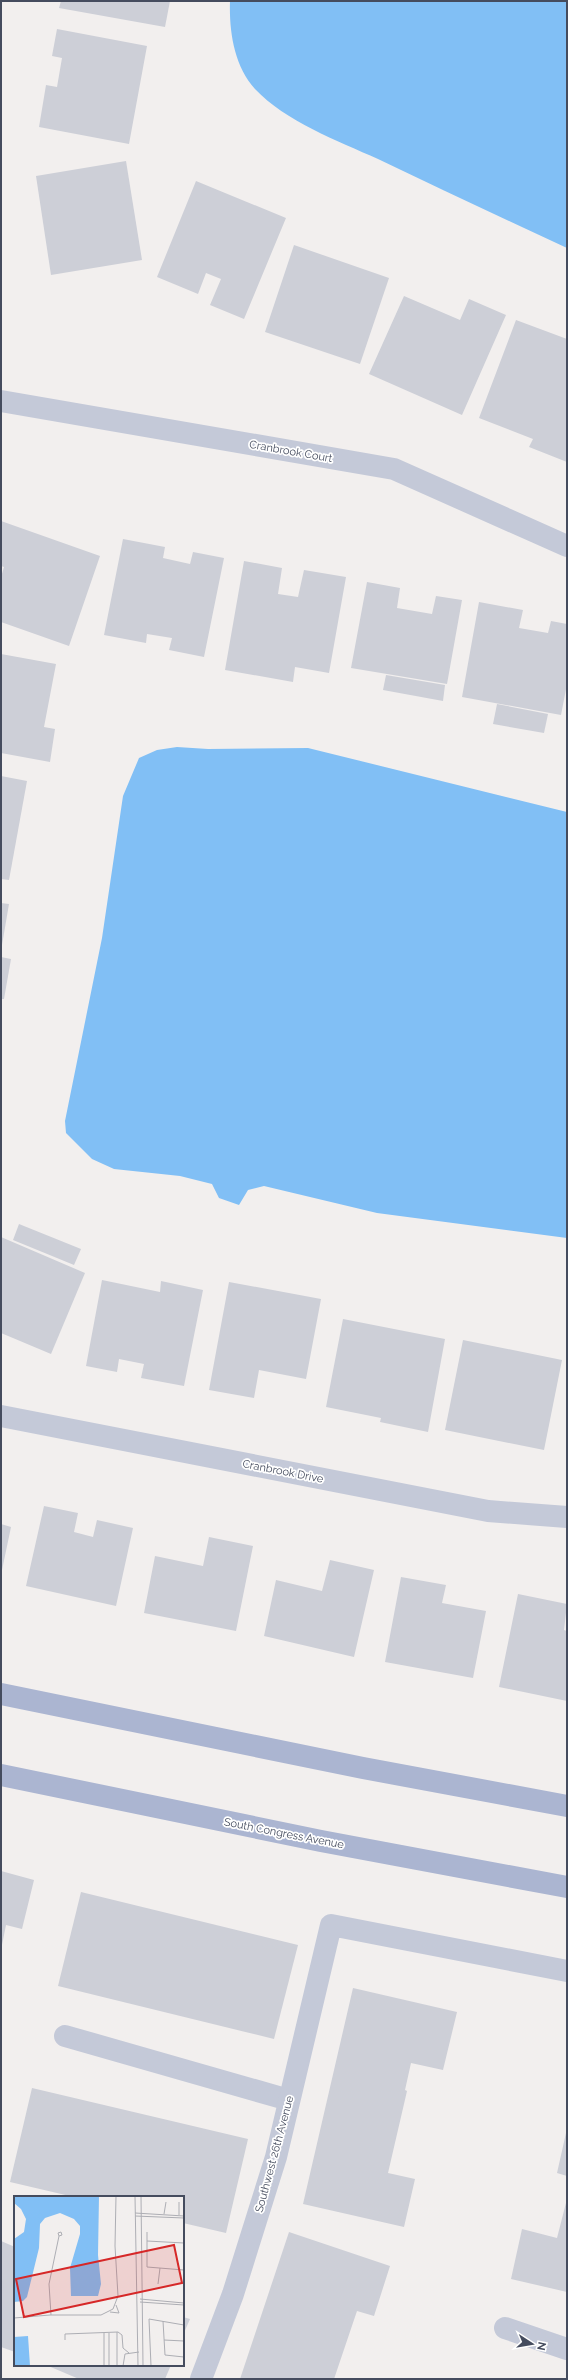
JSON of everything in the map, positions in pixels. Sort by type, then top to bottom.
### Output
[{"type":"main road","points":[[1,1694],[364,1768],[567,1806]]},
{"type":"main road","name":"South Congress Avenue","points":[[1,1775],[321,1840],[567,1887]]},
{"type":"street","name":"Cranbrook Court","points":[[1,401],[394,468],[567,546]]},
{"type":"street","name":"Cranbrook Drive","points":[[1,1416],[488,1511],[567,1517]]},
{"type":"street","name":"Southwest 26th Avenue","points":[[201,2379],[233,2294],[276,2157],[331,1925],[567,1971]]},
{"type":"street","points":[[65,2036],[289,2100]]},
{"type":"street","points":[[505,2328],[567,2349]]},
{"type":"water","points":[[230,1],[567,1],[567,248],[329,137],[281,111],[255,89],[242,70],[234,48]]},
{"type":"water","points":[[177,747],[208,749],[308,748],[567,812],[567,1238],[377,1213],[264,1186],[248,1190],[239,1205],[219,1198],[212,1184],[180,1176],[114,1169],[92,1159],[66,1133],[65,1121],[102,938],[123,796],[139,758],[157,750]]},
{"type":"building","points":[[61,1],[170,1],[165,27],[59,8]]},
{"type":"building","points":[[57,29],[147,46],[129,144],[39,127],[46,85],[57,87],[62,58],[52,56]]},
{"type":"building","points":[[126,161],[142,260],[51,275],[36,176]]},
{"type":"building","points":[[196,181],[286,218],[244,319],[210,305],[221,279],[206,273],[198,294],[157,277]]},
{"type":"building","points":[[294,245],[389,278],[360,364],[265,332]]},
{"type":"building","points":[[404,296],[460,320],[469,299],[506,315],[462,415],[369,374]]},
{"type":"building","points":[[516,320],[567,339],[567,462],[529,447],[533,439],[479,418]]},
{"type":"building","points":[[1,521],[100,556],[69,646],[1,622],[1,577],[4,567],[1,566]]},
{"type":"building","points":[[123,539],[165,547],[163,558],[190,564],[193,552],[224,558],[204,657],[169,650],[172,638],[147,634],[146,643],[104,635]]},
{"type":"building","points":[[244,561],[282,568],[278,594],[298,597],[304,570],[346,577],[329,673],[295,667],[293,682],[225,670]]},
{"type":"building","points":[[367,582],[400,588],[397,608],[432,614],[436,596],[462,600],[447,684],[351,668]]},
{"type":"building","points":[[479,602],[523,610],[519,628],[548,633],[551,621],[567,624],[567,684],[561,715],[462,697]]},
{"type":"building","points":[[1,654],[56,664],[44,727],[55,729],[50,762],[1,753]]},
{"type":"building","points":[[386,675],[445,685],[443,701],[383,690]]},
{"type":"building","points":[[497,704],[548,714],[544,733],[493,724]]},
{"type":"building","points":[[1,776],[27,781],[9,880],[1,879]]},
{"type":"building","points":[[1,903],[9,904],[2,945],[1,945]]},
{"type":"building","points":[[1,957],[11,959],[4,999],[1,999]]},
{"type":"building","points":[[19,1224],[81,1249],[74,1265],[13,1240]]},
{"type":"building","points":[[1,1237],[85,1273],[51,1354],[1,1333]]},
{"type":"building","points":[[102,1280],[160,1292],[161,1281],[203,1290],[184,1386],[141,1378],[144,1364],[119,1359],[117,1372],[86,1366]]},
{"type":"building","points":[[229,1282],[321,1299],[306,1379],[259,1370],[254,1398],[209,1390]]},
{"type":"building","points":[[343,1319],[445,1339],[428,1432],[380,1422],[381,1418],[326,1407]]},
{"type":"building","points":[[463,1340],[562,1360],[544,1450],[445,1430]]},
{"type":"building","points":[[44,1506],[78,1513],[74,1532],[93,1537],[97,1520],[133,1528],[116,1606],[26,1586]]},
{"type":"building","points":[[1,1524],[11,1527],[2,1570],[1,1570]]},
{"type":"building","points":[[209,1537],[253,1546],[236,1631],[144,1613],[155,1556],[203,1566]]},
{"type":"building","points":[[330,1560],[374,1570],[354,1657],[264,1636],[276,1580],[322,1591]]},
{"type":"building","points":[[401,1577],[446,1585],[442,1603],[486,1611],[473,1678],[385,1662]]},
{"type":"building","points":[[518,1594],[567,1604],[564,1630],[567,1631],[567,1701],[499,1687]]},
{"type":"building","points":[[1,1871],[34,1880],[22,1929],[6,1925],[2,1945]]},
{"type":"building","points":[[81,1892],[298,1945],[274,2039],[58,1986]]},
{"type":"building","points":[[353,1988],[457,2012],[443,2070],[411,2063],[405,2090],[407,2091],[388,2173],[415,2179],[404,2227],[303,2204]]},
{"type":"building","points":[[32,2088],[248,2139],[226,2233],[184,2223],[184,2196],[70,2196],[10,2182]]},
{"type":"building","points":[[567,2133],[567,2176],[557,2173]]},
{"type":"building","points":[[567,2199],[567,2292],[511,2279],[522,2229],[557,2238]]},
{"type":"building","points":[[289,2232],[390,2266],[374,2316],[357,2311],[334,2379],[240,2379]]},
{"type":"building","points":[[1,2241],[14,2247],[14,2352],[1,2347]]},
{"type":"building","points":[[184,2317],[190,2319],[184,2333]]},
{"type":"building","points":[[48,2366],[171,2366],[165,2379],[79,2379]]}]
